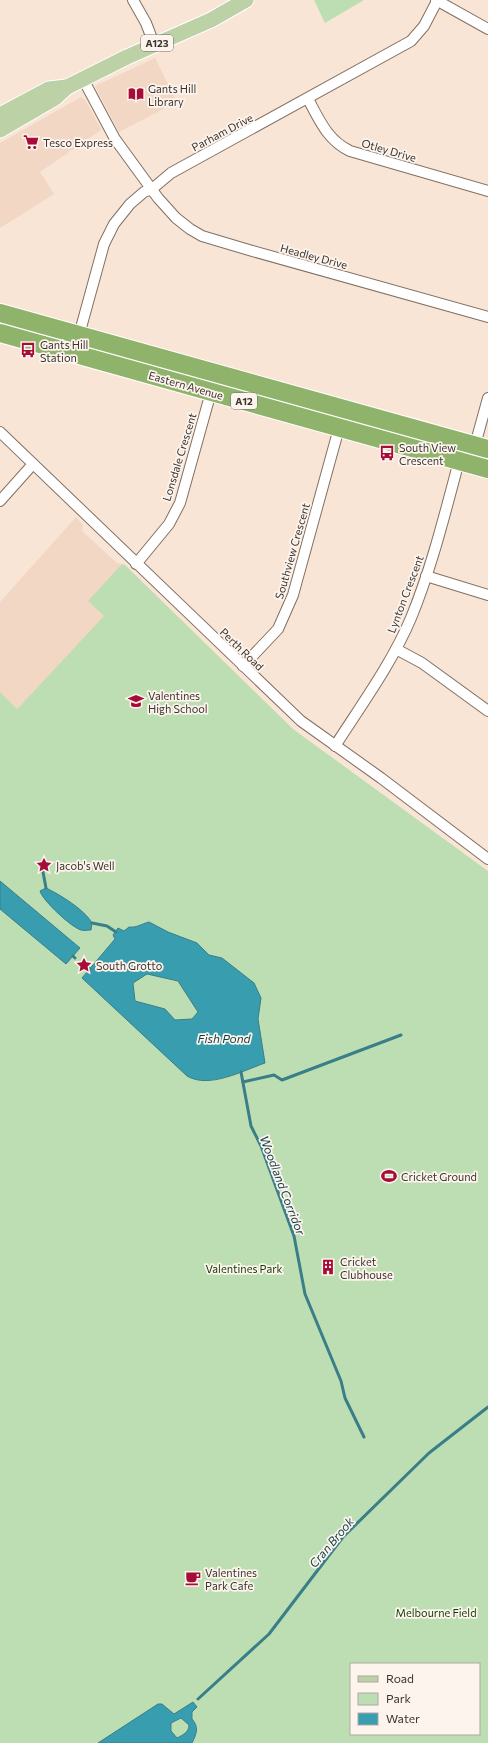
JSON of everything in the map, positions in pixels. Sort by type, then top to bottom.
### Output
[{"type":"highway","name":"Eastern Avenue","points":[[0,313],[482,447]]},
{"type":"highway","name":"Eastern Avenue","points":[[0,333],[488,469]]},
{"type":"main road","name":"A123","points":[[0,130],[54,98],[67,87],[154,44],[211,20],[246,0]]},
{"type":"main road","name":"A123","points":[[0,115],[49,89],[67,87]]},
{"type":"street","points":[[133,0],[146,23],[154,44]]},
{"type":"street","points":[[436,0],[488,29]]},
{"type":"street","name":"Parham Drive","points":[[79,335],[104,244],[114,224],[130,204],[144,192],[152,189],[171,173],[411,41],[424,26],[436,0]]},
{"type":"street","name":"Headley Drive","points":[[84,79],[115,139],[152,189],[176,218],[190,229],[202,236],[488,317]]},
{"type":"street","name":"Otley Drive","points":[[308,99],[327,132],[339,145],[350,151],[488,191]]},
{"type":"street","name":"Lonsdale Crescent","points":[[136,564],[169,524],[180,503],[211,392]]},
{"type":"street","points":[[482,447],[488,398]]},
{"type":"street","name":"Southview Crescent","points":[[243,666],[278,629],[293,595],[339,428]]},
{"type":"street","name":"Perth Road","points":[[0,432],[301,721],[488,859]]},
{"type":"street","name":"Lynton Crescent","points":[[335,746],[396,649],[411,617],[426,576],[459,461]]},
{"type":"street","points":[[0,501],[34,464]]},
{"type":"street","points":[[426,576],[488,595]]},
{"type":"street","points":[[396,649],[422,663],[488,711]]},
{"type":"shaded area","points":[[155,58],[177,102],[119,132],[95,86]]},
{"type":"shaded area","points":[[81,97],[86,101],[101,130],[40,172],[54,194],[0,228],[0,143]]},
{"type":"shaded area","name":"Valentines High School","points":[[76,517],[83,525],[82,531],[117,563],[125,565],[293,729],[17,709],[0,692],[0,602]]},
{"type":"green space","points":[[314,0],[364,0],[325,23]]},
{"type":"green space","name":"Valentines Park","points":[[122,564],[125,565],[293,729],[488,871],[488,1743],[0,1743],[0,692],[17,709],[104,616],[88,601]]},
{"type":"water","points":[[0,881],[80,948],[66,964],[0,909]]},
{"type":"water","points":[[46,888],[58,894],[84,913],[92,923],[91,930],[76,928],[58,913],[46,901],[40,891]]},
{"type":"water","name":"Fish Pond","points":[[149,922],[168,932],[197,943],[209,955],[222,958],[254,983],[261,998],[258,1019],[265,1063],[215,1080],[196,1080],[187,1076],[82,978],[115,939],[113,935],[118,928],[124,931],[129,927]],"holes":[[[147,974],[178,981],[198,1012],[192,1019],[175,1020],[165,1009],[135,1001],[133,983]]]},
{"type":"water","points":[[193,1702],[197,1707],[192,1712],[192,1719],[196,1725],[196,1730],[192,1743],[98,1743],[158,1704],[162,1704],[174,1714]],"holes":[[[181,1718],[189,1725],[187,1731],[177,1738],[171,1731],[171,1723]]]},
{"type":"waterway","points":[[43,872],[46,888]]},
{"type":"waterway","points":[[92,923],[107,926],[116,932]]},
{"type":"waterway","points":[[86,966],[90,969]]},
{"type":"waterway","points":[[243,1082],[274,1075],[282,1080],[401,1035]]},
{"type":"waterway","name":"Woodland Corridor","points":[[241,1072],[251,1126],[261,1146],[294,1236],[305,1294],[341,1381],[345,1398],[364,1437]]},
{"type":"waterway","name":"Cran Brook","points":[[198,1699],[269,1634],[343,1537],[429,1453],[488,1407]]},
{"type":"place","name":"Gants Hill Library","points":[[136,94]]},
{"type":"place","name":"Tesco Express","points":[[31,142]]},
{"type":"place","name":"Gants Hill Station","points":[[28,350]]},
{"type":"place","name":"South View Crescent","points":[[387,453]]},
{"type":"place","name":"Valentines High School","points":[[136,701]]},
{"type":"place","name":"Jacob's Well","points":[[44,865]]},
{"type":"place","name":"South Grotto","points":[[84,965]]},
{"type":"place","name":"Cricket Ground","points":[[389,1176]]},
{"type":"place","name":"Cricket Clubhouse","points":[[328,1267]]},
{"type":"place","name":"Valentines Park Cafe","points":[[193,1578]]},
{"type":"park label","name":"Melbourne Field","points":[[436,1612]]}]
